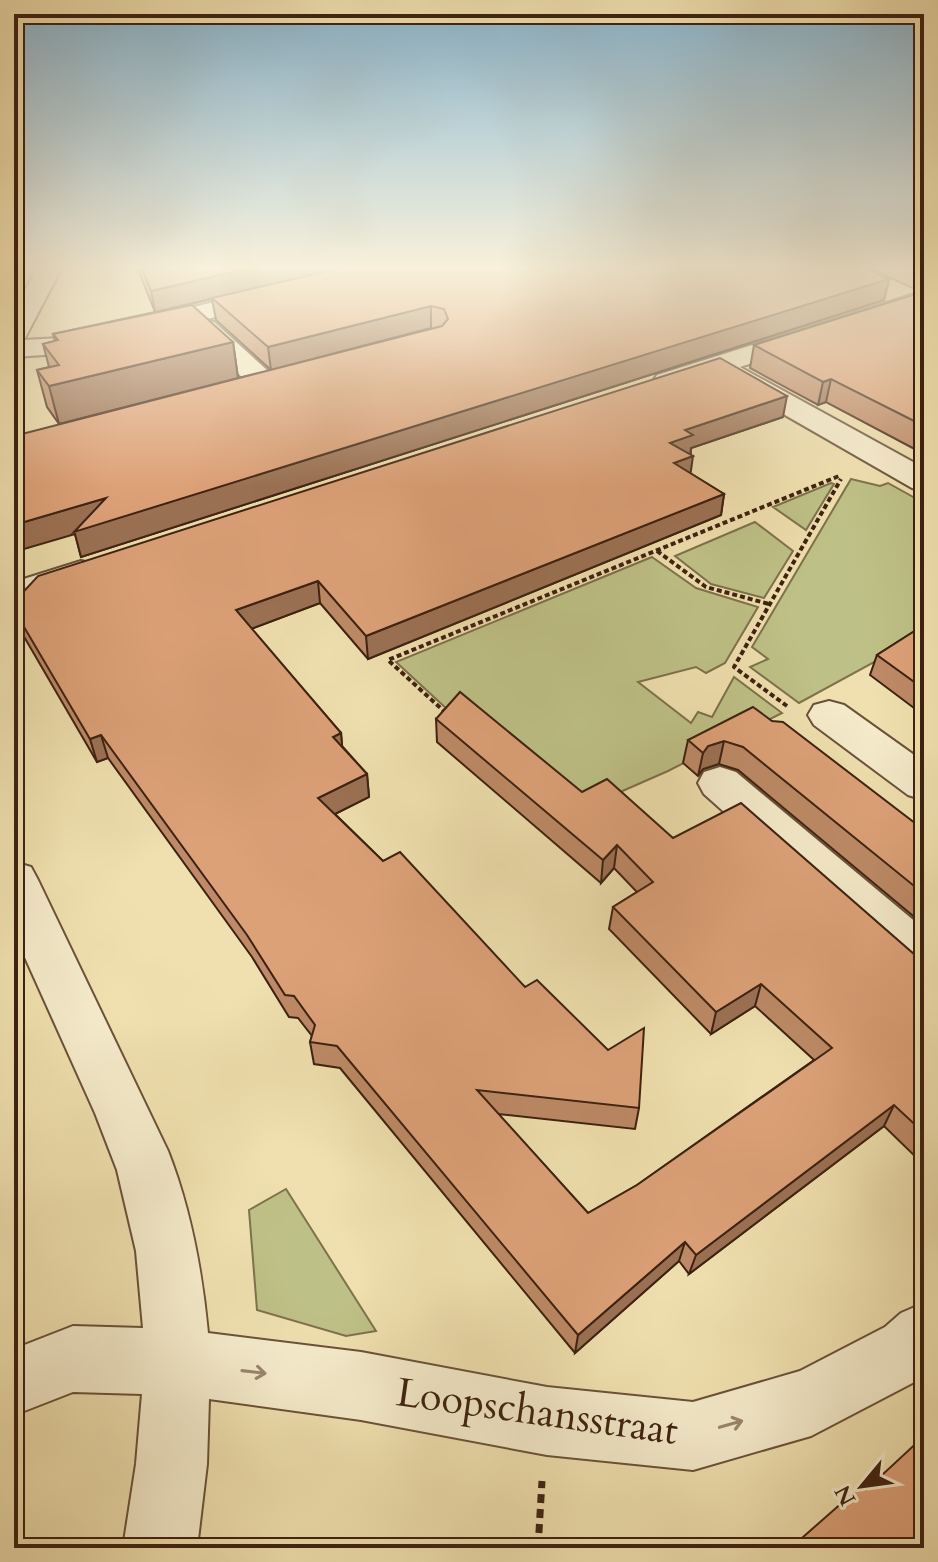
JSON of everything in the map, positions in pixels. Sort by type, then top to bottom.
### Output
[{"type":"street","points":[[37,340],[60,346],[86,340]]},
{"type":"street","points":[[14,367],[60,361],[153,340]]},
{"type":"street","points":[[217,340],[260,382]]},
{"type":"street","points":[[642,389],[796,340]]},
{"type":"street","points":[[717,364],[924,481]]},
{"type":"street","points":[[14,594],[104,564]]},
{"type":"street","points":[[829,715],[924,784]]},
{"type":"street","points":[[720,783],[924,959]]},
{"type":"street","points":[[14,880],[132,1131],[158,1209],[168,1259],[176,1362],[173,1474],[160,1548]]},
{"type":"street","name":"Loopschansstraat","points":[[14,1382],[73,1359],[176,1362],[361,1386],[547,1421],[693,1436],[811,1402],[908,1350],[924,1336]]},
{"type":"path","points":[[450,717],[388,660],[844,474],[734,667],[790,708],[829,715]]},
{"type":"path","points":[[656,551],[706,587],[770,604]]},
{"type":"green space","points":[[851,479],[880,486],[888,483],[924,503],[924,635],[799,703],[750,667],[768,659],[752,647]]},
{"type":"green space","points":[[834,484],[806,530],[773,507]]},
{"type":"green space","points":[[755,522],[793,551],[764,598],[711,584],[675,556]]},
{"type":"green space","points":[[652,557],[696,588],[758,607],[725,663],[706,673],[696,667],[638,682],[691,723],[698,712],[712,717],[734,677],[782,713],[668,771],[586,807],[461,722],[396,662]]},
{"type":"green space","points":[[286,1189],[376,1331],[346,1336],[257,1310],[249,1210]]},
{"type":"building","points":[[58,340],[233,342],[49,386],[37,370],[59,365],[43,344]]},
{"type":"building","points":[[260,340],[296,340],[268,347]]},
{"type":"building","points":[[388,340],[693,340],[74,532],[106,498],[14,525],[14,436]]},
{"type":"building","points":[[770,340],[924,340],[924,426],[831,379],[823,382],[754,345]]},
{"type":"building","points":[[720,358],[787,396],[685,430],[693,435],[670,443],[693,456],[674,463],[724,494],[366,636],[318,581],[236,610],[341,733],[333,737],[367,774],[318,798],[383,861],[400,852],[525,987],[537,980],[608,1050],[644,1028],[639,1108],[477,1090],[588,1213],[637,1185],[832,1048],[761,984],[716,1012],[613,907],[653,882],[617,845],[603,860],[436,719],[460,692],[582,792],[607,779],[673,838],[741,803],[914,954],[924,957],[924,1133],[894,1105],[696,1255],[685,1242],[578,1335],[337,1046],[310,1042],[315,1025],[294,996],[285,995],[247,935],[101,735],[90,739],[14,610],[14,602],[38,576]]},
{"type":"building","points":[[924,625],[924,689],[877,655]]},
{"type":"building","points":[[753,707],[772,721],[783,722],[924,830],[924,894],[743,747],[724,741],[708,746],[703,753],[688,740]]},
{"type":"building","points":[[924,1436],[924,1548],[794,1548],[861,1486],[866,1490]]}]
